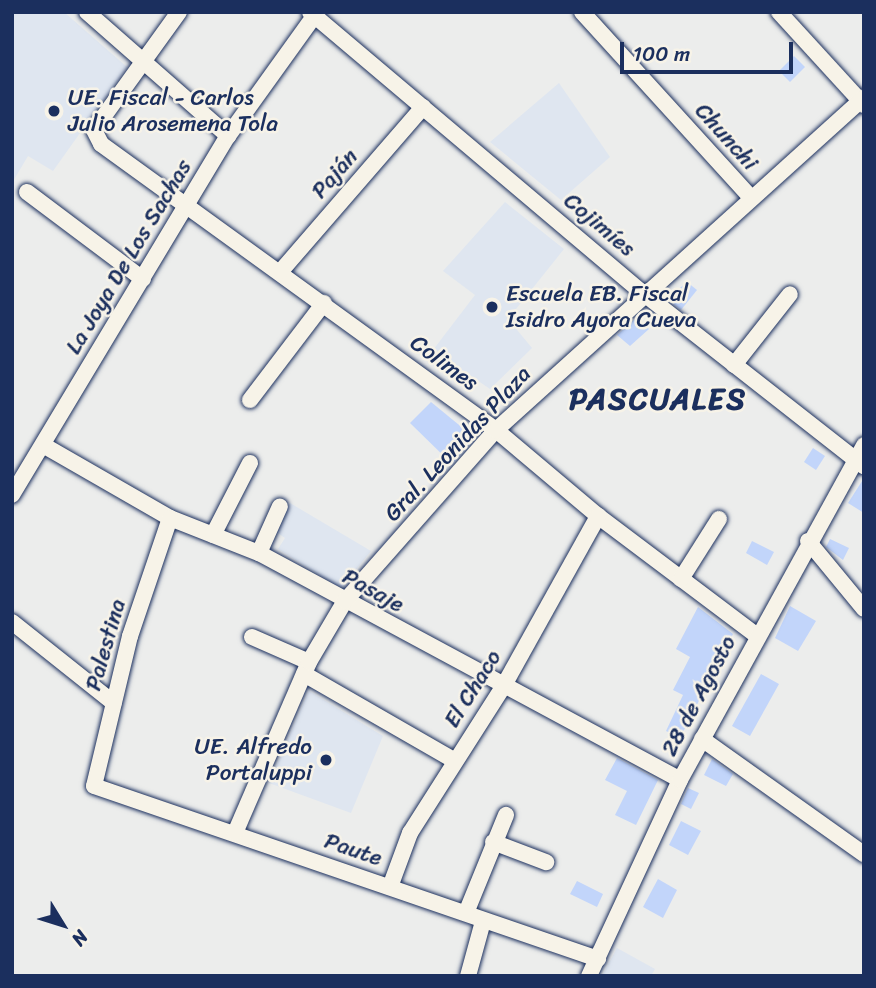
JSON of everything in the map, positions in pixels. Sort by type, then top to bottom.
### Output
[{"type":"street","points":[[87,12],[228,136]]},
{"type":"street","points":[[144,61],[179,12]]},
{"type":"street","name":"Chunchi","points":[[582,12],[751,198]]},
{"type":"street","points":[[779,12],[796,18],[862,101]]},
{"type":"street","name":"Cojimíes","points":[[314,14],[643,293],[859,463]]},
{"type":"street","name":"La Joya De Los Sachas","points":[[12,495],[228,136],[314,14]]},
{"type":"street","name":"Colimes","points":[[144,61],[94,130],[96,138],[496,429],[598,516],[756,635]]},
{"type":"street","name":"Gral. Leonidas Plaza","points":[[235,833],[306,668],[345,601],[496,429],[643,293],[862,101]]},
{"type":"street","name":"Paján","points":[[281,271],[423,107]]},
{"type":"street","points":[[27,192],[142,279]]},
{"type":"street","points":[[734,365],[790,294]]},
{"type":"street","points":[[250,400],[324,303]]},
{"type":"street","name":"28 de Agosto","points":[[589,976],[680,780],[808,541],[859,463],[864,445]]},
{"type":"street","name":"Pasaje","points":[[43,446],[170,518],[259,553],[503,687],[680,780]]},
{"type":"street","points":[[213,535],[250,463]]},
{"type":"street","points":[[259,553],[280,506]]},
{"type":"street","name":"El Chaco","points":[[390,887],[411,833],[503,687],[598,516]]},
{"type":"street","name":"Palestina","points":[[94,786],[130,636],[170,518]]},
{"type":"street","points":[[681,579],[719,519]]},
{"type":"street","points":[[808,541],[864,609]]},
{"type":"street","points":[[12,622],[114,703]]},
{"type":"street","points":[[252,637],[455,761]]},
{"type":"street","points":[[702,739],[864,854]]},
{"type":"street","name":"Paute","points":[[94,786],[598,959]]},
{"type":"street","points":[[466,913],[506,815]]},
{"type":"street","points":[[494,842],[546,862]]},
{"type":"street","points":[[468,976],[483,921]]},
{"type":"shaded area","name":"UE. Fiscal - Carlos Julio Arosemena Tola","points":[[12,12],[64,12],[127,67],[53,171],[28,156],[12,183]]},
{"type":"shaded area","points":[[559,83],[610,157],[561,200],[490,142]]},
{"type":"shaded area","name":"Escuela EB. Fiscal Isidro Ayora Cueva","points":[[505,202],[564,249],[508,319],[532,348],[490,389],[433,350],[475,295],[443,271]]},
{"type":"shaded area","points":[[290,503],[371,551],[341,588],[278,549],[285,538],[275,531]]},
{"type":"shaded area","name":"UE. Alfredo Portaluppi","points":[[309,691],[383,736],[351,813],[269,783]]},
{"type":"shaded area","points":[[617,948],[655,969],[651,976],[602,976]]},
{"type":"building","points":[[794,56],[805,67],[790,82],[779,71]]},
{"type":"building","points":[[687,282],[697,290],[681,310],[667,299]]},
{"type":"building","points":[[636,318],[649,329],[630,346],[617,335]]},
{"type":"building","points":[[431,402],[475,438],[452,464],[410,423]]},
{"type":"building","points":[[813,448],[825,456],[816,470],[804,462]]},
{"type":"building","points":[[864,478],[864,513],[848,503]]},
{"type":"building","points":[[830,539],[849,548],[843,560],[826,547]]},
{"type":"building","points":[[752,541],[774,552],[767,565],[746,553]]},
{"type":"building","points":[[790,606],[816,621],[798,651],[775,638]]},
{"type":"building","points":[[698,607],[733,634],[680,738],[666,731],[683,695],[673,690],[690,657],[676,649]]},
{"type":"building","points":[[761,674],[779,684],[750,736],[732,726]]},
{"type":"building","points":[[617,758],[658,780],[636,825],[615,815],[627,791],[605,780]]},
{"type":"building","points":[[712,759],[733,774],[726,786],[704,775]]},
{"type":"building","points":[[688,788],[699,793],[691,809],[681,804]]},
{"type":"building","points":[[681,821],[701,831],[688,855],[669,845]]},
{"type":"building","points":[[658,879],[677,890],[663,918],[643,907]]},
{"type":"building","points":[[577,881],[603,894],[597,907],[570,894]]},
{"type":"place","name":"UE. Fiscal - Carlos Julio Arosemena Tola","points":[[54,111]]},
{"type":"place","name":"Escuela EB. Fiscal Isidro Ayora Cueva","points":[[492,307]]},
{"type":"place","name":"UE. Alfredo Portaluppi","points":[[326,760]]},
{"type":"district","name":"PASCUALES","points":[[658,399]]}]
